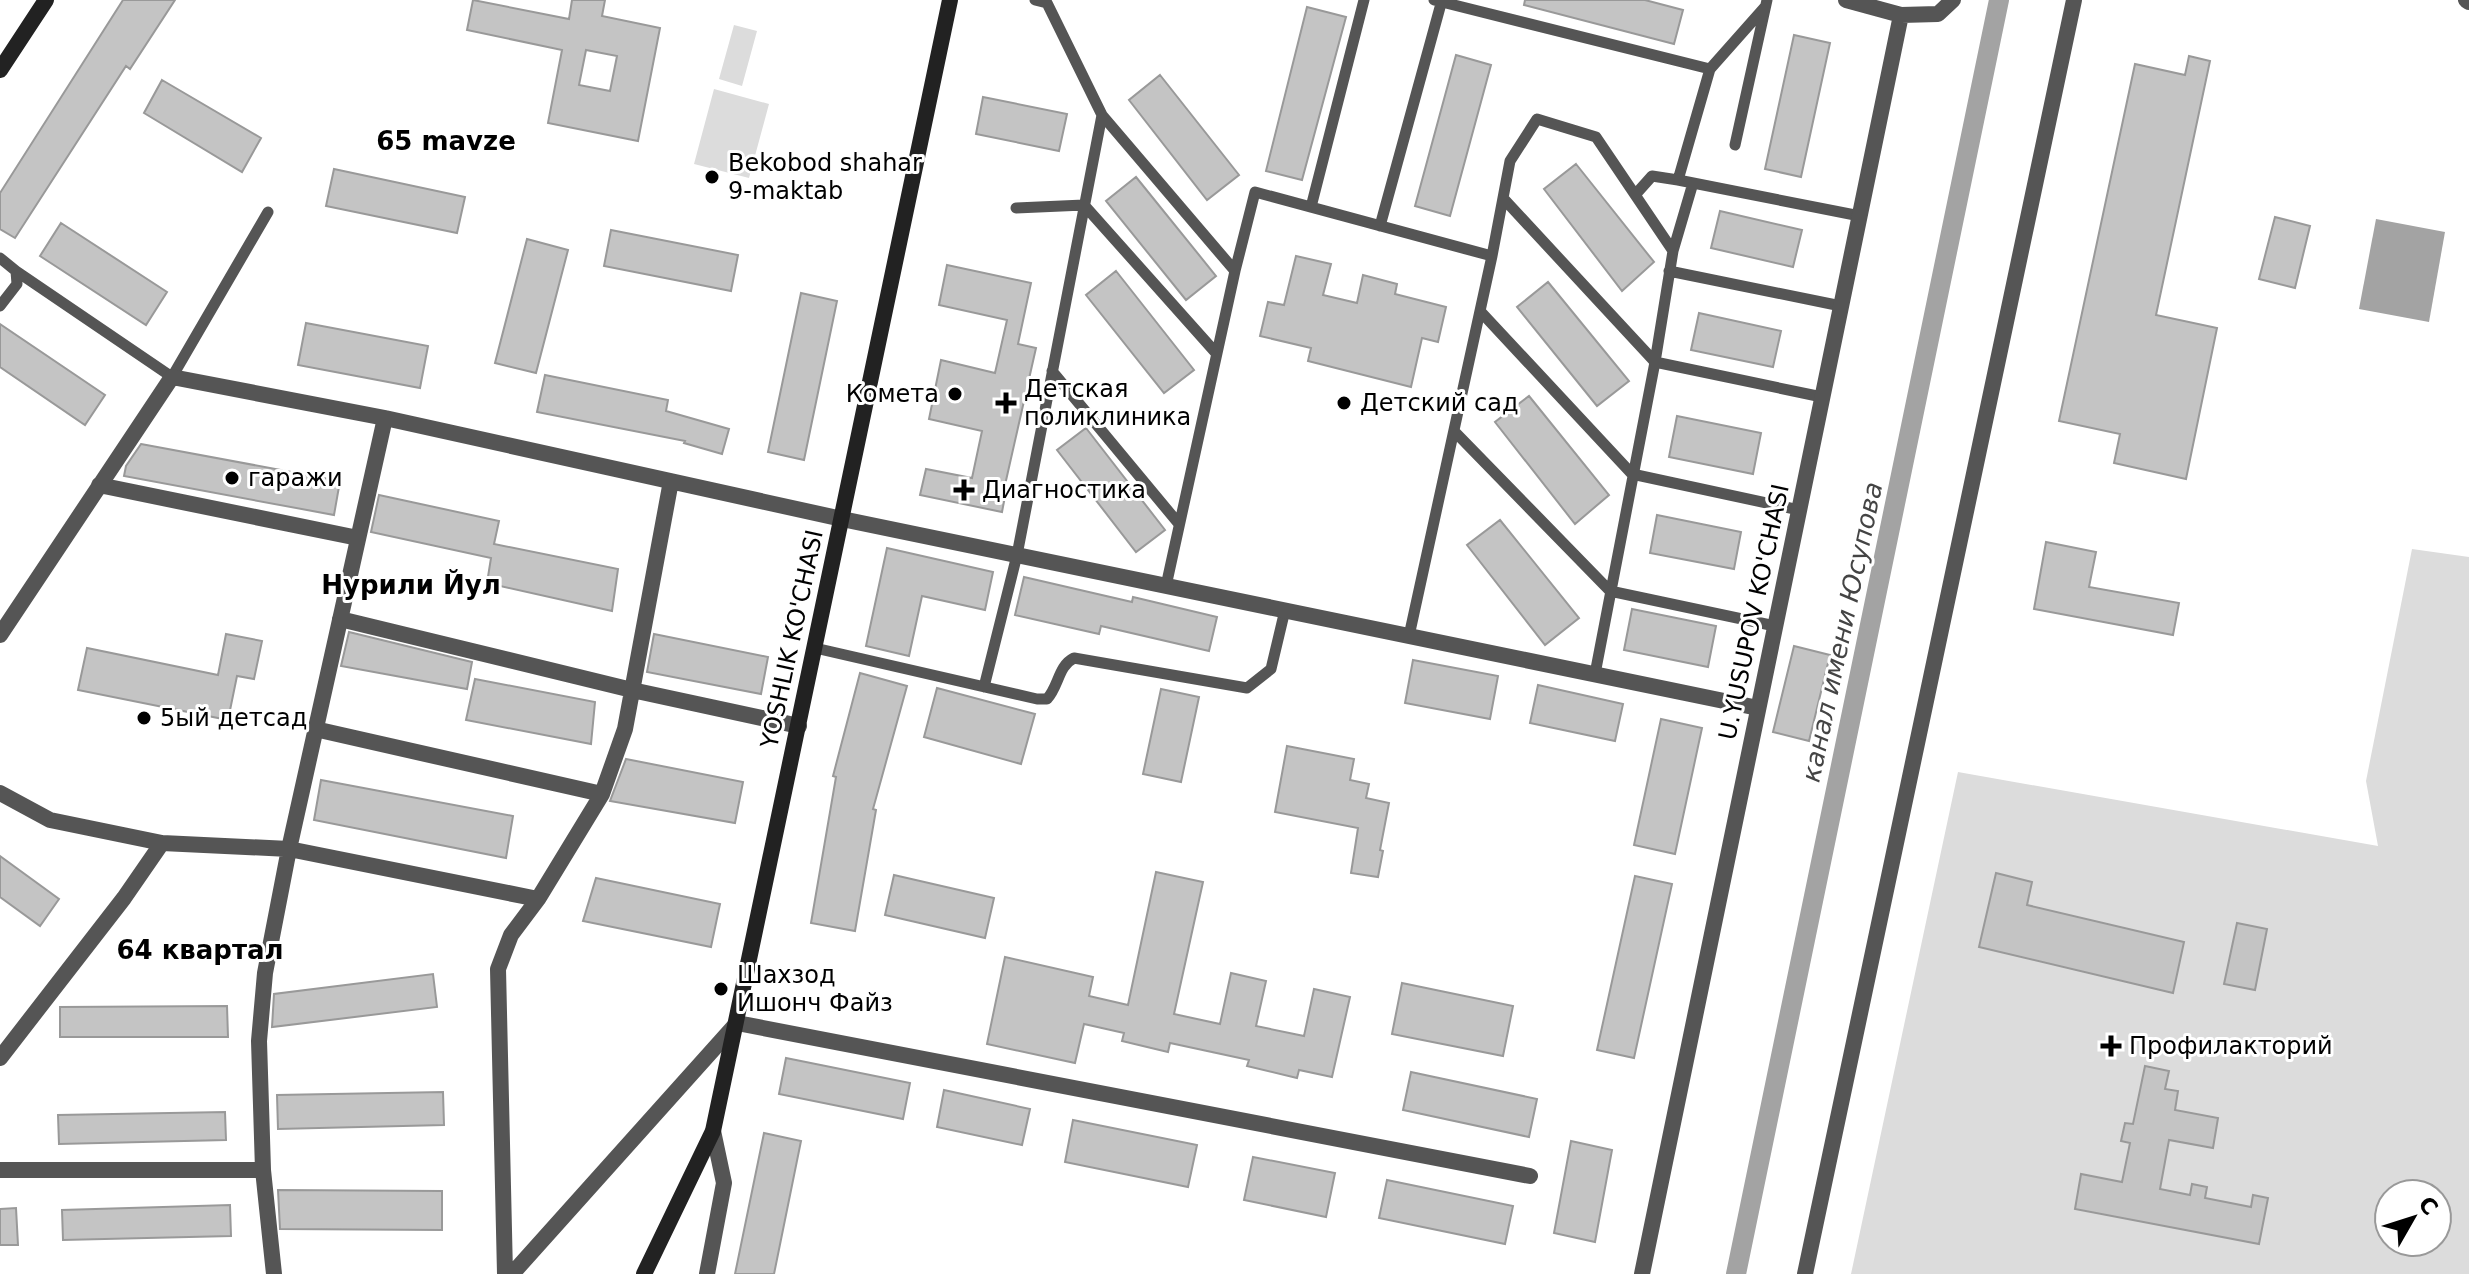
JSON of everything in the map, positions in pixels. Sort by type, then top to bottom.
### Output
[{"type":"street","points":[[0,70],[46,0]]},
{"type":"street","name":"YOSHLIK KO'CHASI","points":[[644,1274],[713,1131],[950,0]]},
{"type":"street","points":[[1846,0],[1901,15],[1938,14],[1953,0]]},
{"type":"street","points":[[1805,1274],[2074,0]]},
{"type":"street","name":"U.YUSUPOV KO'CHASI","points":[[1642,1274],[1901,15]]},
{"type":"street","points":[[0,635],[172,377],[385,418],[842,519],[1758,708]]},
{"type":"street","points":[[274,1274],[263,1170],[259,1041],[265,973],[289,849],[385,418]]},
{"type":"street","points":[[505,1274],[498,969],[511,935],[538,899],[602,794],[625,729],[671,481]]},
{"type":"street","points":[[99,485],[358,538]]},
{"type":"street","points":[[340,619],[632,690],[799,726]]},
{"type":"street","points":[[315,729],[602,794]]},
{"type":"street","points":[[0,793],[50,820],[162,843],[289,849],[538,899]]},
{"type":"street","points":[[0,1058],[124,898],[162,843]]},
{"type":"street","points":[[512,1274],[737,1023],[1530,1176]]},
{"type":"street","points":[[707,1274],[724,1183],[713,1131]]},
{"type":"street","points":[[0,1170],[263,1170]]},
{"type":"lane","points":[[1311,207],[1364,0]]},
{"type":"lane","points":[[1043,1],[1102,115],[1235,271]]},
{"type":"lane","points":[[1380,226],[1439,1],[1710,69]]},
{"type":"lane","points":[[1678,180],[1710,69],[1767,3]]},
{"type":"lane","points":[[1735,145],[1767,3]]},
{"type":"lane","points":[[984,687],[1017,555],[1102,115]]},
{"type":"lane","points":[[1409,636],[1510,161],[1537,119],[1596,137],[1673,251]]},
{"type":"lane","points":[[1635,195],[1652,176],[1860,216]]},
{"type":"lane","points":[[1595,674],[1655,362],[1669,271],[1693,183]]},
{"type":"lane","points":[[1166,586],[1216,353],[1255,192],[1492,256]]},
{"type":"lane","points":[[1503,198],[1655,362],[1822,397]]},
{"type":"lane","points":[[1016,208],[1084,205]]},
{"type":"lane","points":[[1084,205],[1216,353]]},
{"type":"lane","points":[[0,258],[172,377],[268,212]]},
{"type":"lane","points":[[0,306],[17,284],[16,271]]},
{"type":"lane","points":[[1669,271],[1841,306]]},
{"type":"lane","points":[[1480,311],[1632,474],[1799,510]]},
{"type":"lane","points":[[1052,371],[1179,524]]},
{"type":"lane","points":[[1454,431],[1610,591],[1775,626]]},
{"type":"lane","points":[[815,648],[1037,699],[1047,699],[1053,693],[1067,662],[1074,658],[1247,688],[1271,669],[1285,610]]},
{"type":"shaded area","points":[[734,25],[757,31],[742,86],[719,79]]},
{"type":"shaded area","points":[[714,89],[769,104],[749,178],[694,164]]},
{"type":"shaded area","points":[[2376,219],[2445,232],[2429,322],[2359,309]]},
{"type":"shaded area","name":"Профилакторий","points":[[2412,549],[2469,557],[2469,1274],[1851,1274],[1958,772],[2378,846],[2366,781]]},
{"type":"building","points":[[123,0],[175,0],[130,69],[126,66],[15,238],[0,229],[0,193]]},
{"type":"building","points":[[473,0],[569,19],[572,0],[605,0],[602,16],[660,28],[638,141],[548,123],[562,50],[467,30]],"holes":[[[586,50],[617,56],[610,91],[579,85]]]},
{"type":"building","points":[[1525,0],[1645,0],[1683,10],[1674,44],[1524,5]]},
{"type":"building","points":[[1307,7],[1346,17],[1302,180],[1266,171]]},
{"type":"building","points":[[1794,35],[1830,43],[1801,177],[1765,169]]},
{"type":"building","points":[[1456,55],[1491,65],[1450,216],[1415,206]]},
{"type":"building","points":[[2189,56],[2210,61],[2156,315],[2217,328],[2186,479],[2114,463],[2120,434],[2059,421],[2135,64],[2185,75]]},
{"type":"building","points":[[1160,75],[1239,175],[1207,200],[1129,100]]},
{"type":"building","points":[[162,80],[261,138],[242,172],[144,113]]},
{"type":"building","points":[[983,97],[1067,114],[1059,151],[976,134]]},
{"type":"building","points":[[1576,164],[1654,262],[1622,291],[1544,189]]},
{"type":"building","points":[[334,169],[465,197],[457,233],[326,206]]},
{"type":"building","points":[[1136,177],[1216,276],[1186,300],[1106,201]]},
{"type":"building","points":[[1720,211],[1802,230],[1793,267],[1711,248]]},
{"type":"building","points":[[2275,217],[2310,226],[2295,288],[2259,279]]},
{"type":"building","points":[[61,223],[167,292],[146,325],[40,256]]},
{"type":"building","points":[[611,230],[738,255],[731,291],[604,266]]},
{"type":"building","points":[[527,239],[568,250],[536,373],[495,363]]},
{"type":"building","points":[[1296,256],[1331,264],[1323,295],[1357,303],[1363,275],[1397,284],[1395,294],[1446,307],[1438,342],[1422,338],[1411,387],[1308,361],[1311,348],[1260,336],[1268,302],[1284,305]]},
{"type":"building","points":[[947,265],[1031,283],[1018,344],[1036,348],[1005,485],[1002,512],[920,495],[926,469],[972,478],[982,431],[929,419],[941,360],[995,373],[1007,320],[939,305]]},
{"type":"building","points":[[1116,271],[1194,370],[1164,393],[1086,295]]},
{"type":"building","points":[[1548,282],[1629,381],[1597,406],[1517,307]]},
{"type":"building","points":[[801,293],[837,301],[804,460],[768,452]]},
{"type":"building","points":[[1699,313],[1781,331],[1773,367],[1691,350]]},
{"type":"building","points":[[306,323],[428,346],[420,388],[298,365]]},
{"type":"building","points":[[0,324],[105,395],[85,425],[0,367]]},
{"type":"building","points":[[545,375],[668,400],[666,411],[729,429],[722,454],[685,441],[537,412]]},
{"type":"building","points":[[1529,396],[1609,495],[1575,524],[1495,422]]},
{"type":"building","points":[[1677,416],[1761,433],[1753,474],[1669,457]]},
{"type":"building","points":[[1086,428],[1165,530],[1136,552],[1057,450]]},
{"type":"building","name":"гаражи","points":[[141,444],[340,481],[334,515],[124,476],[126,466]]},
{"type":"building","points":[[379,495],[499,521],[494,544],[618,569],[612,611],[487,583],[491,558],[371,532]]},
{"type":"building","points":[[1657,515],[1741,532],[1734,569],[1650,553]]},
{"type":"building","points":[[1500,520],[1579,618],[1545,645],[1467,545]]},
{"type":"building","points":[[2046,542],[2096,552],[2089,587],[2179,603],[2173,635],[2034,609]]},
{"type":"building","points":[[887,548],[993,572],[985,610],[922,596],[909,656],[866,646]]},
{"type":"building","points":[[1024,577],[1132,602],[1133,597],[1217,617],[1209,651],[1101,626],[1099,634],[1015,615]]},
{"type":"building","points":[[1632,609],[1716,626],[1708,667],[1624,650]]},
{"type":"building","points":[[349,632],[472,662],[467,689],[341,666]]},
{"type":"building","points":[[226,634],[262,641],[254,679],[237,676],[228,720],[78,690],[87,648],[218,675]]},
{"type":"building","points":[[654,634],[768,657],[761,694],[647,672]]},
{"type":"building","points":[[1794,646],[1830,655],[1809,741],[1773,732]]},
{"type":"building","points":[[1413,660],[1498,676],[1490,719],[1405,703]]},
{"type":"building","points":[[860,673],[907,686],[873,809],[876,810],[855,931],[811,923],[836,777],[833,776]]},
{"type":"building","points":[[475,679],[595,702],[591,744],[466,720]]},
{"type":"building","points":[[1538,685],[1623,704],[1615,741],[1530,723]]},
{"type":"building","points":[[937,688],[1035,714],[1021,764],[924,737]]},
{"type":"building","points":[[1161,689],[1199,697],[1181,782],[1143,774]]},
{"type":"building","points":[[1661,719],[1702,728],[1675,854],[1634,845]]},
{"type":"building","points":[[1287,746],[1354,759],[1350,780],[1369,784],[1366,798],[1389,803],[1378,877],[1351,873],[1358,828],[1275,812]]},
{"type":"building","points":[[626,759],[743,782],[735,823],[610,801]]},
{"type":"building","points":[[321,780],[513,816],[506,858],[314,820]]},
{"type":"building","points":[[0,856],[59,899],[40,926],[0,897]]},
{"type":"building","points":[[1156,872],[1203,882],[1174,1014],[1220,1024],[1231,973],[1266,981],[1256,1026],[1304,1036],[1314,989],[1350,997],[1332,1077],[1299,1070],[1297,1078],[1247,1066],[1249,1060],[1170,1043],[1168,1052],[1122,1041],[1124,1033],[1084,1024],[1075,1063],[987,1044],[1005,957],[1093,977],[1089,996],[1128,1005]]},
{"type":"building","points":[[1996,873],[2032,882],[2027,905],[2184,942],[2173,993],[1979,947]]},
{"type":"building","points":[[894,875],[994,898],[985,938],[885,915]]},
{"type":"building","points":[[1635,876],[1672,884],[1634,1058],[1597,1050]]},
{"type":"building","points":[[596,878],[720,904],[711,947],[583,921]]},
{"type":"building","points":[[2237,923],[2267,929],[2255,990],[2224,984]]},
{"type":"building","points":[[433,974],[437,1007],[272,1027],[274,994]]},
{"type":"building","points":[[1402,983],[1513,1006],[1503,1056],[1392,1034]]},
{"type":"building","points":[[227,1006],[228,1037],[60,1037],[60,1007]]},
{"type":"building","points":[[786,1058],[910,1083],[903,1119],[779,1094]]},
{"type":"building","points":[[2145,1066],[2169,1071],[2165,1089],[2178,1091],[2175,1110],[2218,1118],[2213,1148],[2169,1140],[2160,1189],[2190,1195],[2192,1184],[2207,1187],[2205,1198],[2251,1207],[2253,1195],[2268,1198],[2259,1244],[2075,1209],[2081,1174],[2122,1182],[2130,1143],[2121,1141],[2125,1123],[2133,1124]]},
{"type":"building","points":[[1411,1072],[1537,1099],[1529,1137],[1403,1110]]},
{"type":"building","points":[[944,1090],[1030,1109],[1022,1145],[937,1127]]},
{"type":"building","points":[[443,1092],[444,1125],[278,1129],[277,1095]]},
{"type":"building","points":[[225,1112],[226,1140],[59,1144],[58,1115]]},
{"type":"building","points":[[1073,1120],[1197,1145],[1188,1187],[1065,1162]]},
{"type":"building","points":[[764,1133],[801,1141],[774,1274],[735,1274]]},
{"type":"building","points":[[1571,1141],[1612,1150],[1595,1242],[1554,1233]]},
{"type":"building","points":[[1253,1157],[1335,1173],[1326,1217],[1244,1200]]},
{"type":"building","points":[[1387,1180],[1513,1206],[1505,1244],[1379,1218]]},
{"type":"building","points":[[278,1190],[442,1191],[442,1230],[280,1229]]},
{"type":"building","points":[[230,1205],[231,1236],[63,1240],[62,1210]]},
{"type":"building","points":[[16,1208],[18,1245],[0,1245],[0,1209]]},
{"type":"waterway","name":"канал имени Юсупова","points":[[1736,1274],[1999,0]]},
{"type":"place","name":"Bekobod shahar 9-maktab","points":[[712,177]]},
{"type":"place","name":"Комета","points":[[955,394]]},
{"type":"place","name":"Детская поликлиника","points":[[1006,403]]},
{"type":"place","name":"Детский сад","points":[[1344,403]]},
{"type":"place","name":"гаражи","points":[[232,478]]},
{"type":"place","name":"Диагностика","points":[[964,490]]},
{"type":"place","name":"5ый детсад","points":[[144,718]]},
{"type":"place","name":"Шахзод Ишонч Файз","points":[[721,989]]},
{"type":"place","name":"Профилакторий","points":[[2111,1046]]},
{"type":"district","name":"65 mavze","points":[[446,141]]},
{"type":"district","name":"Нурили Йул","points":[[411,585]]},
{"type":"district","name":"64 квартал","points":[[200,950]]}]
